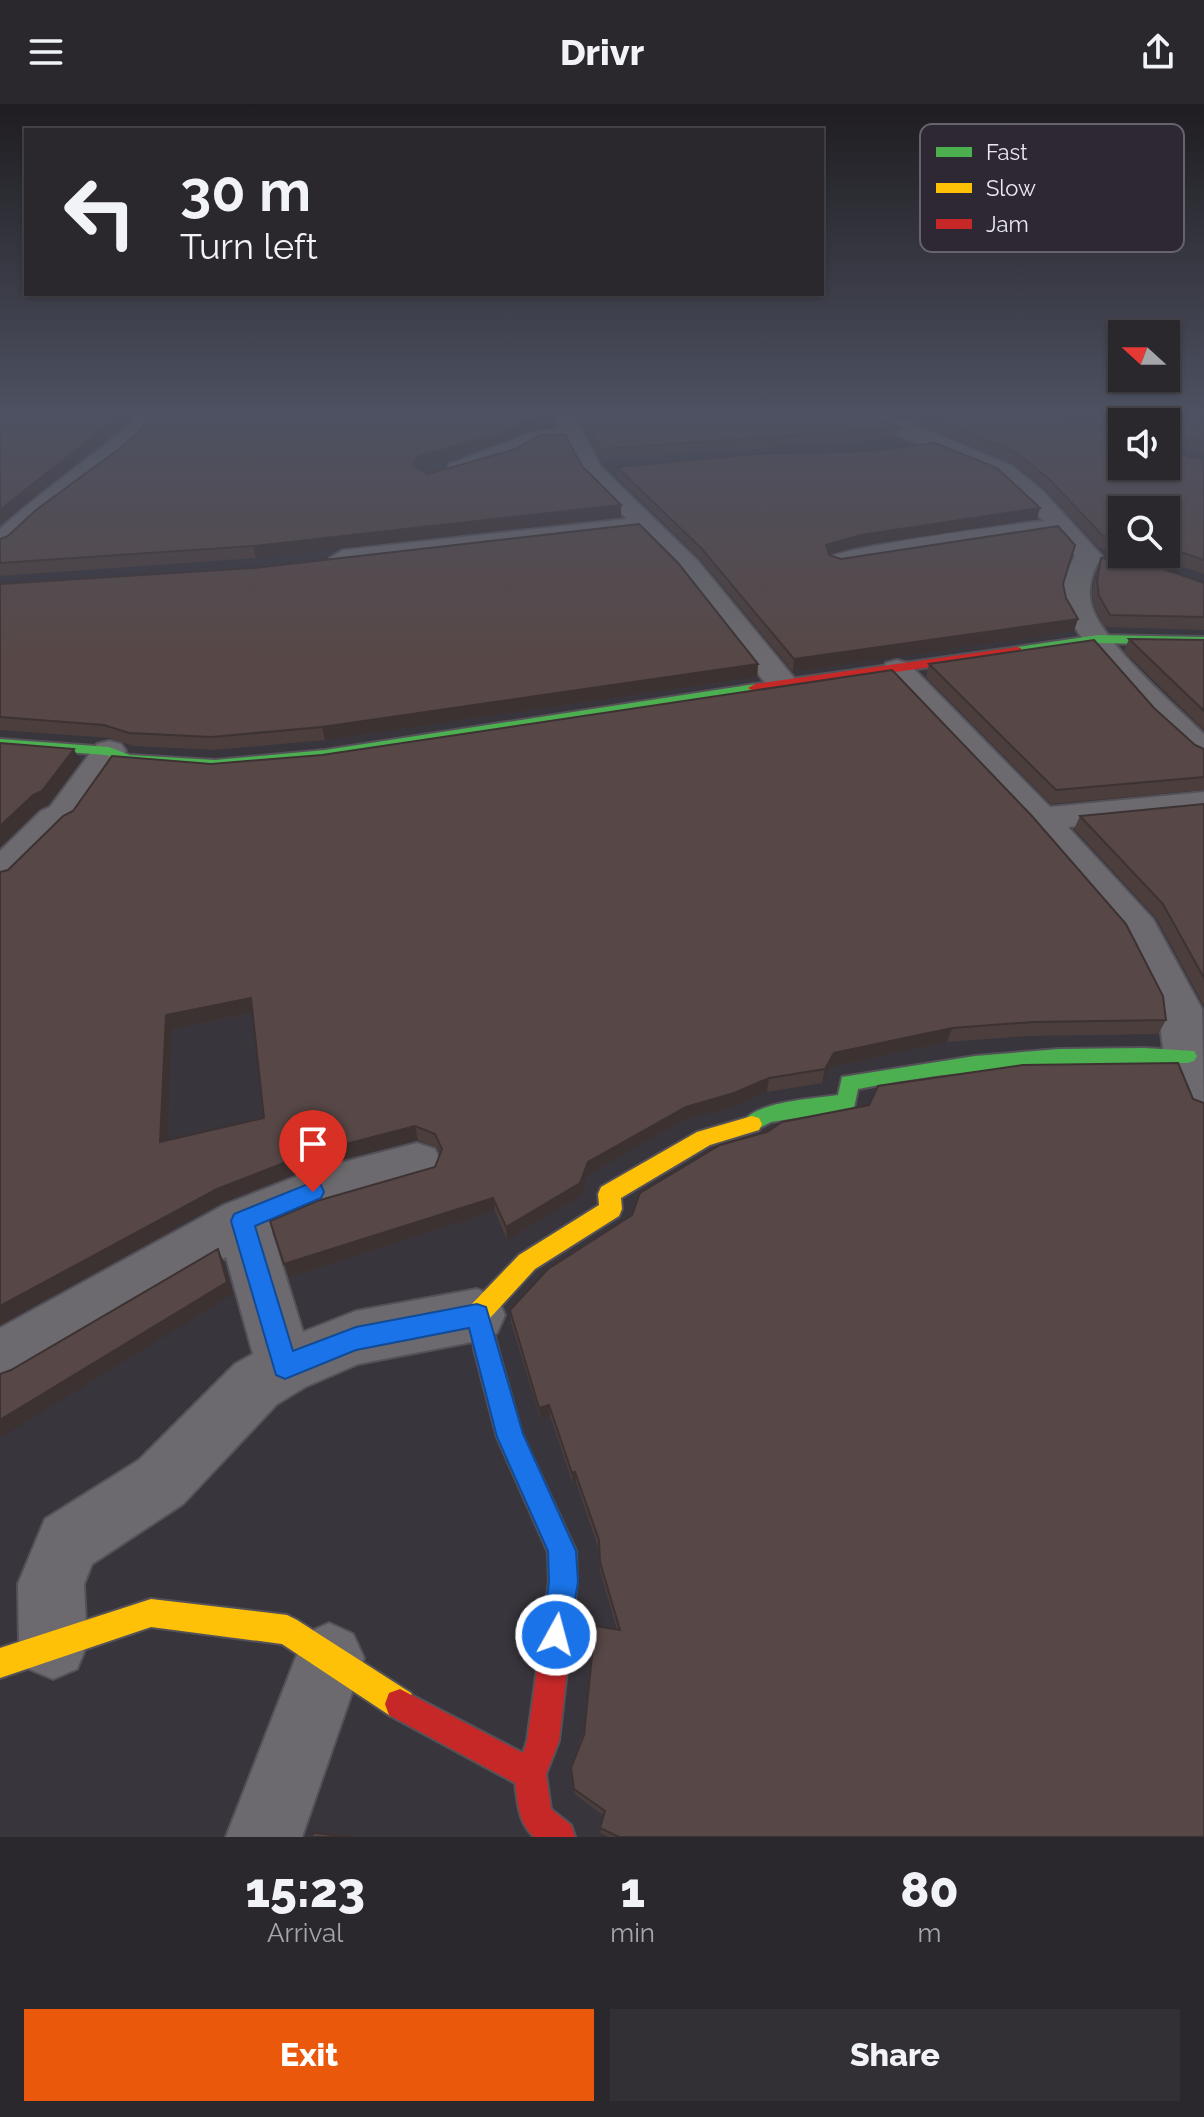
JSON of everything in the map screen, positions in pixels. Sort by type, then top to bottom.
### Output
[{"type":"street","points":[[0,543],[30,514],[56,495]]},
{"type":"street","points":[[625,495],[689,567],[784,686]]},
{"type":"street","points":[[1030,495],[1064,526],[1089,556],[1108,560]]},
{"type":"street","points":[[321,561],[648,524]]},
{"type":"street","points":[[839,559],[903,551],[983,534],[1064,526]]},
{"type":"street","points":[[1089,556],[1080,565],[1077,607],[1098,639],[1204,753]]},
{"type":"street","points":[[0,743],[109,751],[127,759],[215,764],[309,755],[1098,639],[1204,641]]},
{"type":"street","points":[[26,1654],[68,1542],[161,1482],[256,1384],[285,1367],[356,1338],[477,1315],[527,1262],[611,1209],[609,1194],[623,1183],[704,1138],[746,1128],[767,1115],[847,1102],[849,1083],[896,1071],[968,1062],[1199,1083],[1180,1009],[1139,929],[1041,819],[897,669]]},
{"type":"street","points":[[0,873],[54,819],[63,815],[109,751]]},
{"type":"street","points":[[1041,819],[1204,803]]},
{"type":"street","points":[[0,1359],[242,1221],[313,1192],[417,1164]]},
{"type":"street","points":[[242,1221],[285,1367]]},
{"type":"street","points":[[477,1315],[510,1437],[562,1551],[563,1582],[543,1741],[530,1774],[536,1817],[559,1837]]},
{"type":"street","points":[[26,1654],[151,1613],[287,1630],[415,1714],[530,1774]]},
{"type":"street","points":[[264,1837],[329,1658]]},
{"type":"building","points":[[0,495],[19,495],[0,510]]},
{"type":"building","points":[[57,495],[611,495],[621,505],[253,546],[0,563],[0,539],[8,536]]},
{"type":"building","points":[[646,495],[1026,495],[1040,508],[861,535],[826,545],[829,555],[841,559],[1058,526],[1075,545],[1063,584],[1066,598],[1078,619],[794,659],[701,548]]},
{"type":"building","points":[[1064,495],[1204,495],[1204,560],[1180,552],[1180,496],[1108,496],[1108,537],[1103,536]]},
{"type":"building","points":[[639,524],[678,563],[758,664],[322,727],[211,737],[129,733],[104,725],[0,717],[0,584],[253,568]]},
{"type":"building","points":[[1101,558],[1108,559],[1108,568],[1161,568],[1204,583],[1204,617],[1110,615],[1099,596],[1097,581]]},
{"type":"building","points":[[1129,639],[1204,640],[1204,711]]},
{"type":"building","points":[[1094,640],[1154,708],[1195,745],[1204,749],[1204,777],[1056,790],[929,664]]},
{"type":"building","points":[[892,670],[1031,815],[1126,924],[1163,996],[1166,1020],[1033,1022],[952,1028],[834,1053],[825,1069],[769,1078],[734,1093],[686,1107],[588,1162],[580,1183],[506,1227],[493,1198],[284,1264],[270,1221],[317,1201],[435,1167],[442,1149],[435,1134],[415,1126],[307,1154],[217,1189],[0,1306],[0,872],[8,870],[63,816],[73,811],[112,756],[211,764],[322,755]],"holes":[[[251,998],[264,1118],[160,1142],[166,1015]]]},
{"type":"building","points":[[0,743],[74,749],[42,791],[33,795],[0,826]]},
{"type":"building","points":[[1204,804],[1204,978],[1163,904],[1080,816]]},
{"type":"building","points":[[1178,1063],[1193,1099],[1204,1103],[1204,1837],[619,1837],[600,1828],[605,1811],[574,1789],[571,1768],[584,1735],[595,1626],[620,1630],[600,1562],[599,1540],[549,1405],[539,1408],[510,1310],[548,1269],[632,1215],[640,1193],[720,1145],[767,1132],[782,1122],[869,1105],[878,1086],[1023,1065]]},
{"type":"building","points":[[218,1249],[227,1282],[0,1420],[0,1374]]},
{"type":"building","points":[[313,1833],[353,1837],[312,1837]]},
{"type":"traffic: fast","points":[[1017,651],[1098,639],[1204,641]]},
{"type":"traffic: fast","points":[[0,743],[109,751],[127,759],[215,764],[325,754],[755,688]]},
{"type":"traffic: fast","points":[[752,1124],[767,1115],[847,1102],[849,1083],[933,1068],[1059,1057],[1187,1056]]},
{"type":"traffic: slow","points":[[486,1349],[477,1315],[527,1262],[611,1209],[609,1194],[704,1138],[752,1124]]},
{"type":"traffic: slow","points":[[0,1663],[151,1613],[287,1630],[400,1704]]},
{"type":"traffic: jam","points":[[755,688],[1017,651]]},
{"type":"traffic: jam","points":[[486,1349],[510,1437],[562,1551],[563,1582],[543,1741],[530,1774]]},
{"type":"traffic: jam","points":[[400,1704],[530,1774],[536,1817],[559,1837]]},
{"type":"route","points":[[313,1192],[242,1221],[285,1367],[356,1338],[477,1315],[510,1437],[562,1551],[563,1582],[556,1635]]}]
